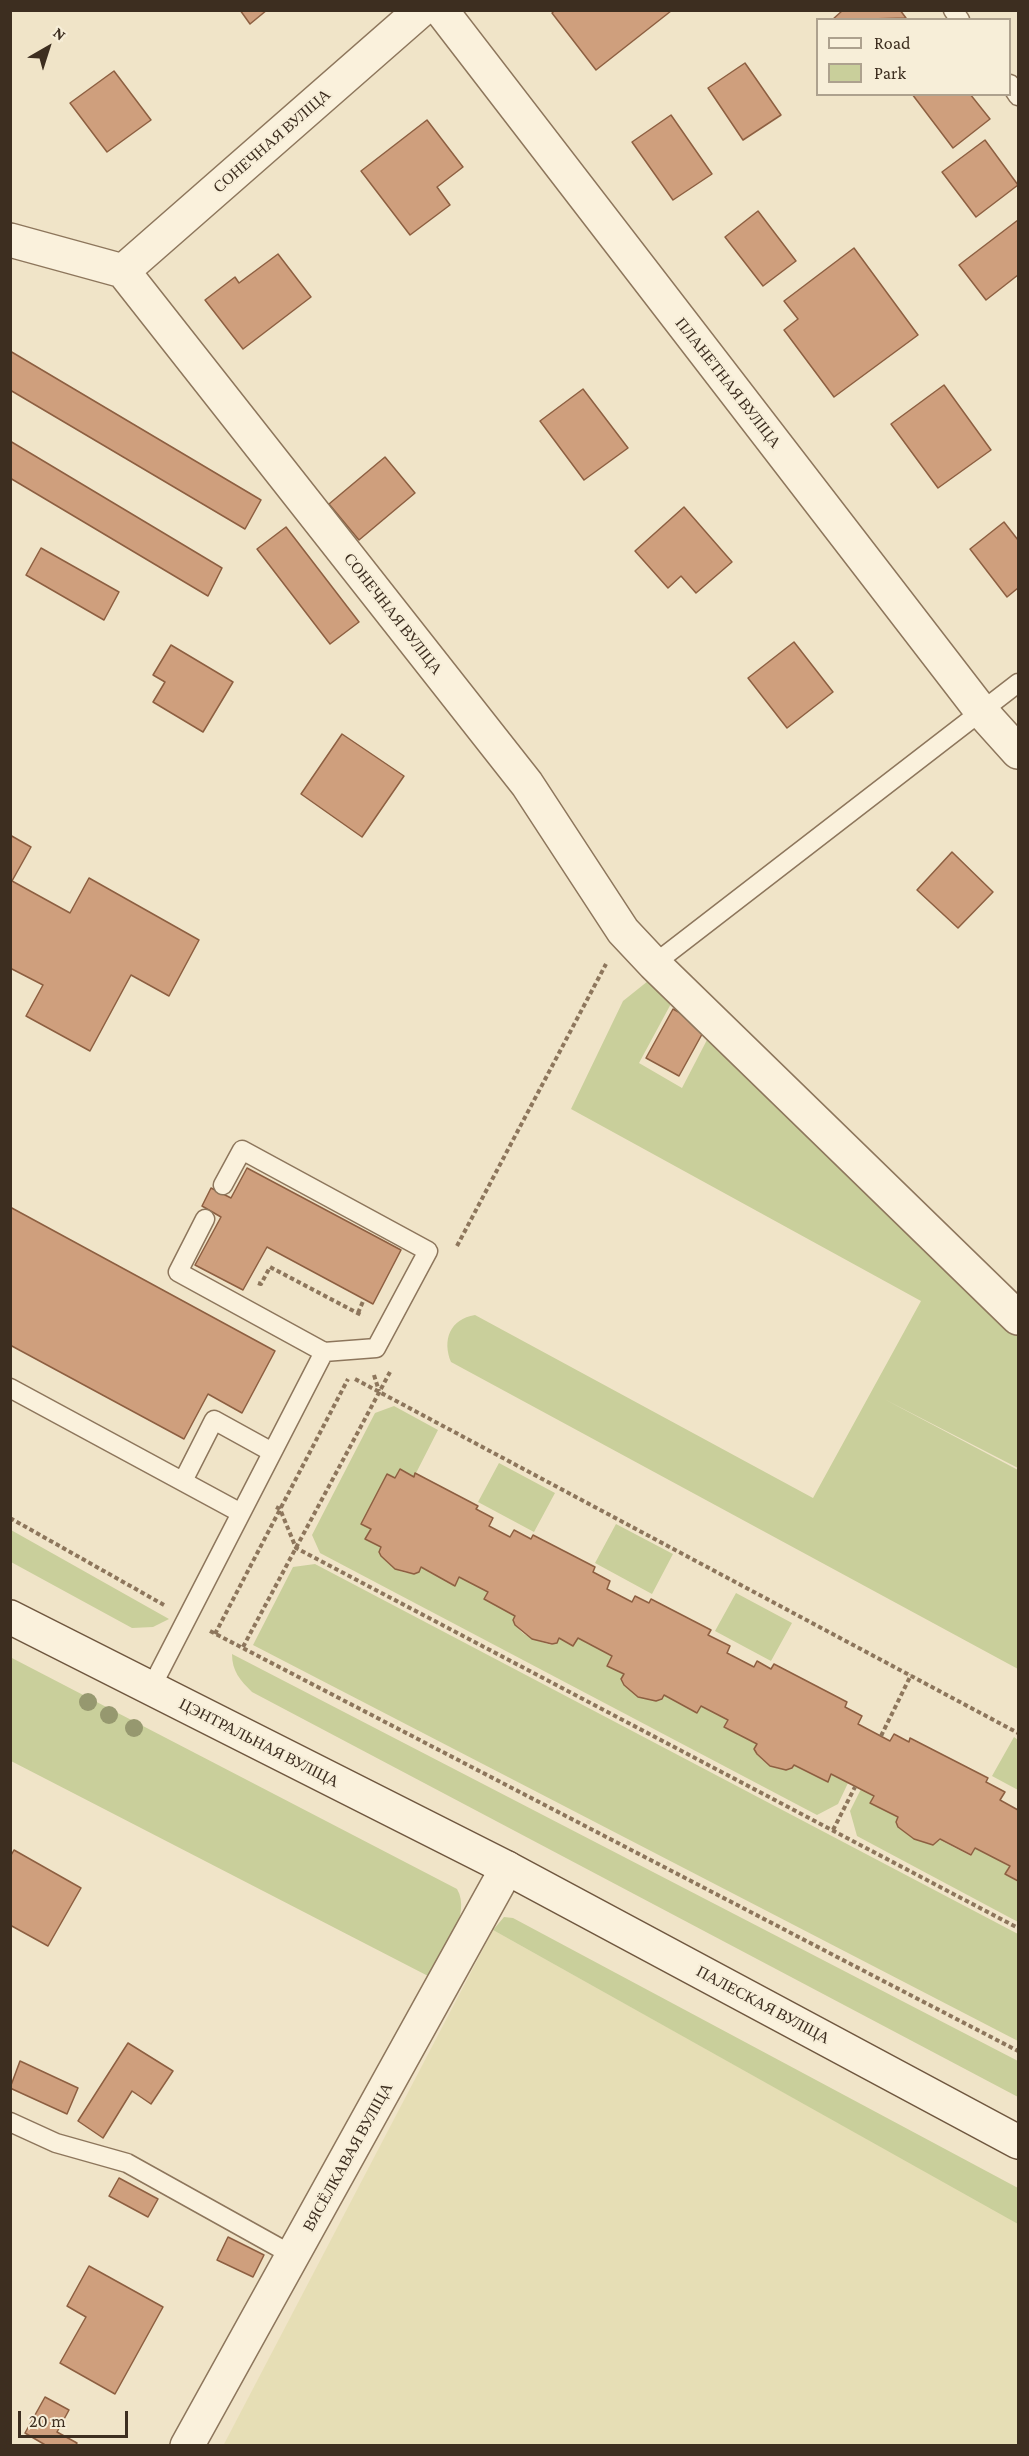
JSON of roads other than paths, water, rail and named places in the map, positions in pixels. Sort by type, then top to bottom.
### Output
[{"type":"street","name":"СОНЕЧНАЯ ВУЛІЦА","points":[[421,10],[123,271],[527,784],[623,931],[654,964],[1018,1318]]},
{"type":"street","name":"ПЛАНЕТНАЯ ВУЛІЦА","points":[[441,10],[982,712],[1018,752]]},
{"type":"street","points":[[10,240],[123,271]]},
{"type":"street","name":"ЦЭНТРАЛЬНАЯ ВУЛІЦА","points":[[10,1617],[507,1868]]},
{"type":"street","name":"ПАЛЕСКАЯ ВУЛІЦА","points":[[507,1868],[1018,2142]]},
{"type":"street","name":"ВЯСЁЛКАВАЯ ВУЛІЦА","points":[[187,2445],[294,2256],[507,1868]]},
{"type":"lane","points":[[654,964],[1018,683]]},
{"type":"lane","points":[[205,1220],[178,1272],[324,1352],[376,1348],[428,1251],[242,1150],[223,1185]]},
{"type":"lane","points":[[151,1688],[324,1352]]},
{"type":"lane","points":[[10,1388],[241,1513]]},
{"type":"lane","points":[[183,1481],[214,1420],[272,1452]]},
{"type":"lane","points":[[10,2122],[56,2144],[127,2163],[294,2256]]}]
